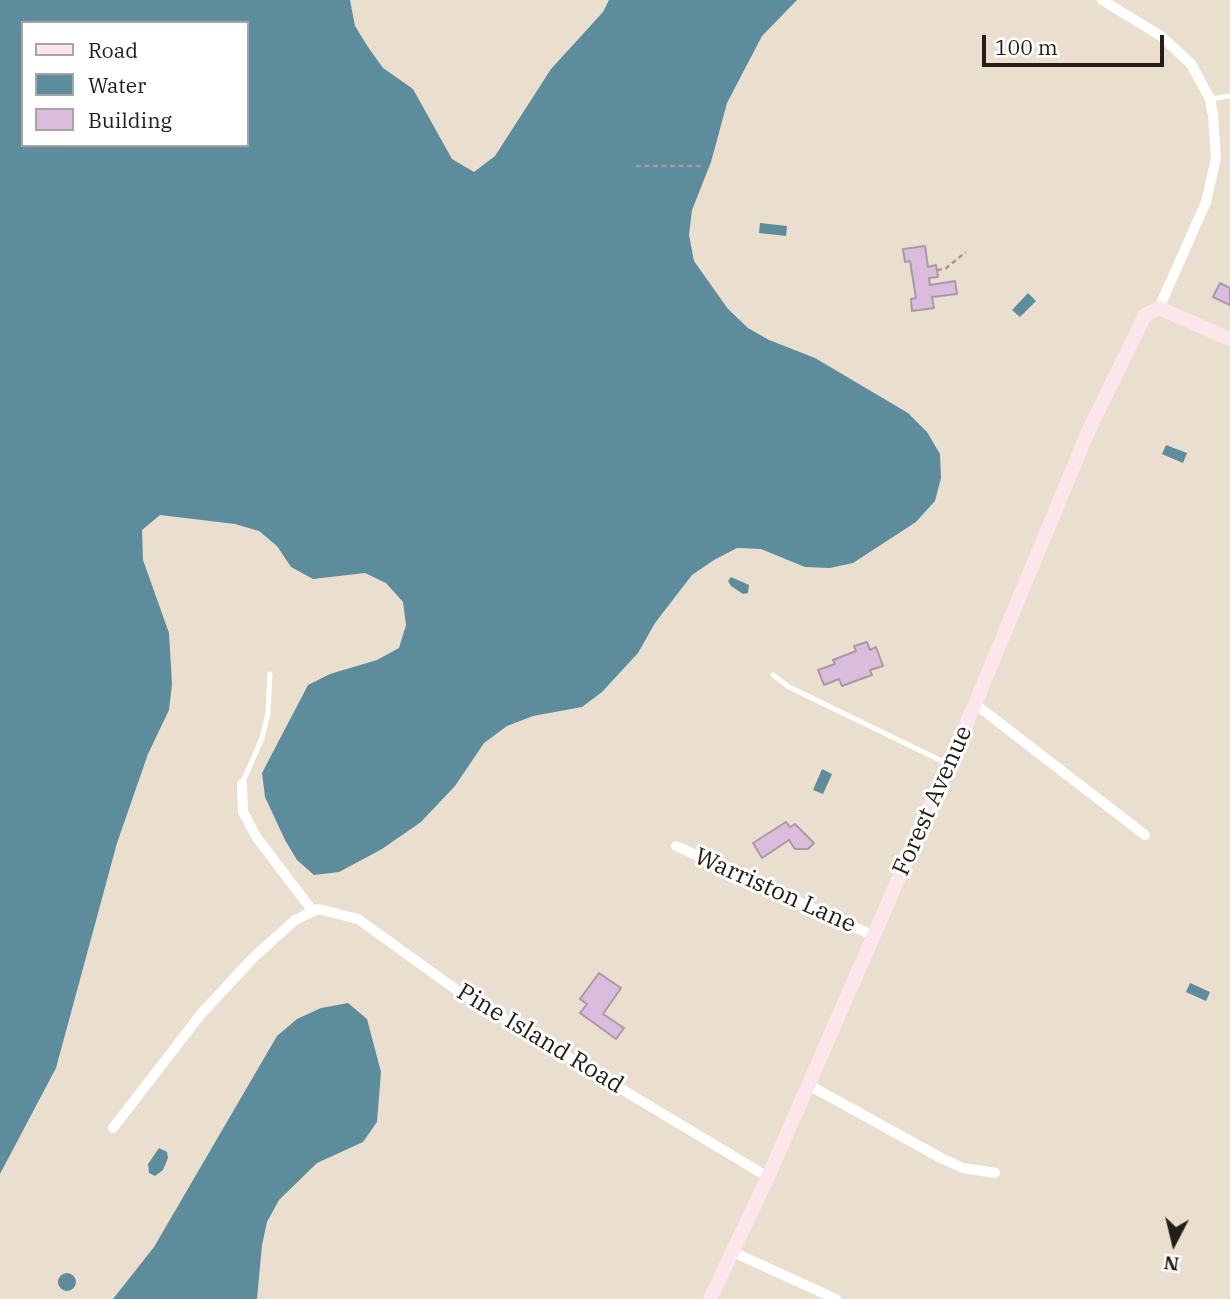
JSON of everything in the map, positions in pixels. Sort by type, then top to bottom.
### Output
[{"type":"street","points":[[1102,0],[1161,36],[1191,64],[1210,99],[1216,158],[1206,202],[1159,308],[1230,340]]},
{"type":"street","name":"Forest Avenue","points":[[710,1299],[768,1177],[949,764],[1088,432],[1145,315],[1159,308]]},
{"type":"street","points":[[975,704],[1145,835]]},
{"type":"street","points":[[113,1128],[201,1014],[254,957],[295,920],[312,910],[257,838],[243,811],[242,784]]},
{"type":"street","name":"Warriston Lane","points":[[676,846],[874,936]]},
{"type":"street","name":"Pine Island Road","points":[[312,910],[330,911],[358,919],[458,991],[768,1177]]},
{"type":"street","points":[[807,1084],[941,1158],[963,1168],[995,1173]]},
{"type":"street","points":[[733,1252],[836,1299]]},
{"type":"lane","points":[[1210,99],[1230,96]]},
{"type":"lane","points":[[242,784],[262,738],[268,712],[270,674]]},
{"type":"lane","points":[[773,676],[789,687],[949,764]]},
{"type":"path","points":[[635,166],[704,166]]},
{"type":"path","points":[[937,270],[946,269],[965,252]]},
{"type":"water","points":[[0,0],[350,0],[355,26],[383,68],[413,89],[452,159],[474,172],[495,156],[551,69],[603,12],[609,0],[797,0],[762,36],[727,103],[711,162],[692,210],[689,235],[694,261],[728,309],[748,328],[769,340],[815,358],[908,413],[927,432],[940,454],[941,478],[935,501],[916,522],[853,563],[830,568],[805,567],[761,549],[737,548],[714,560],[692,575],[655,623],[638,653],[602,692],[582,707],[533,716],[507,726],[484,743],[455,786],[421,822],[382,849],[339,872],[314,875],[297,860],[285,840],[265,797],[262,773],[308,685],[330,674],[377,660],[399,648],[406,625],[403,602],[386,583],[365,573],[313,579],[291,567],[277,546],[259,531],[235,524],[160,515],[142,530],[143,560],[169,633],[172,684],[169,710],[148,754],[117,843],[56,1068],[0,1174]]},
{"type":"water","points":[[760,223],[787,226],[786,236],[759,233]]},
{"type":"water","points":[[1028,293],[1036,301],[1020,317],[1012,310]]},
{"type":"water","points":[[1166,445],[1187,453],[1183,463],[1162,454]]},
{"type":"water","points":[[731,577],[749,585],[748,593],[743,594],[731,586],[728,581]]},
{"type":"water","points":[[822,769],[832,774],[823,794],[813,790]]},
{"type":"water","points":[[1190,983],[1210,992],[1206,1001],[1186,992]]},
{"type":"water","points":[[348,1003],[367,1019],[381,1072],[377,1122],[363,1142],[317,1163],[279,1200],[267,1222],[257,1299],[113,1299],[154,1247],[277,1036],[297,1019],[321,1008]]},
{"type":"water","points":[[159,1148],[167,1152],[168,1158],[163,1170],[155,1176],[149,1173],[148,1164]]},
{"type":"water","points":[[67,1273],[73,1276],[76,1282],[73,1288],[67,1291],[61,1288],[58,1282],[61,1276]]},
{"type":"building","points":[[925,246],[928,267],[936,265],[938,277],[929,278],[930,285],[955,281],[957,294],[932,297],[934,308],[912,311],[911,299],[916,298],[910,261],[905,262],[903,249]]},
{"type":"building","points":[[1220,283],[1230,288],[1230,305],[1213,297]]},
{"type":"building","points":[[867,642],[870,650],[876,647],[883,666],[870,670],[872,675],[842,686],[839,679],[824,685],[818,670],[835,664],[833,660],[856,651],[854,646]]},
{"type":"building","points":[[786,822],[790,827],[795,824],[814,843],[808,849],[795,849],[789,840],[762,858],[753,843]]},
{"type":"building","points":[[599,973],[621,988],[603,1014],[624,1028],[616,1039],[580,1013],[587,1004],[580,999]]}]
